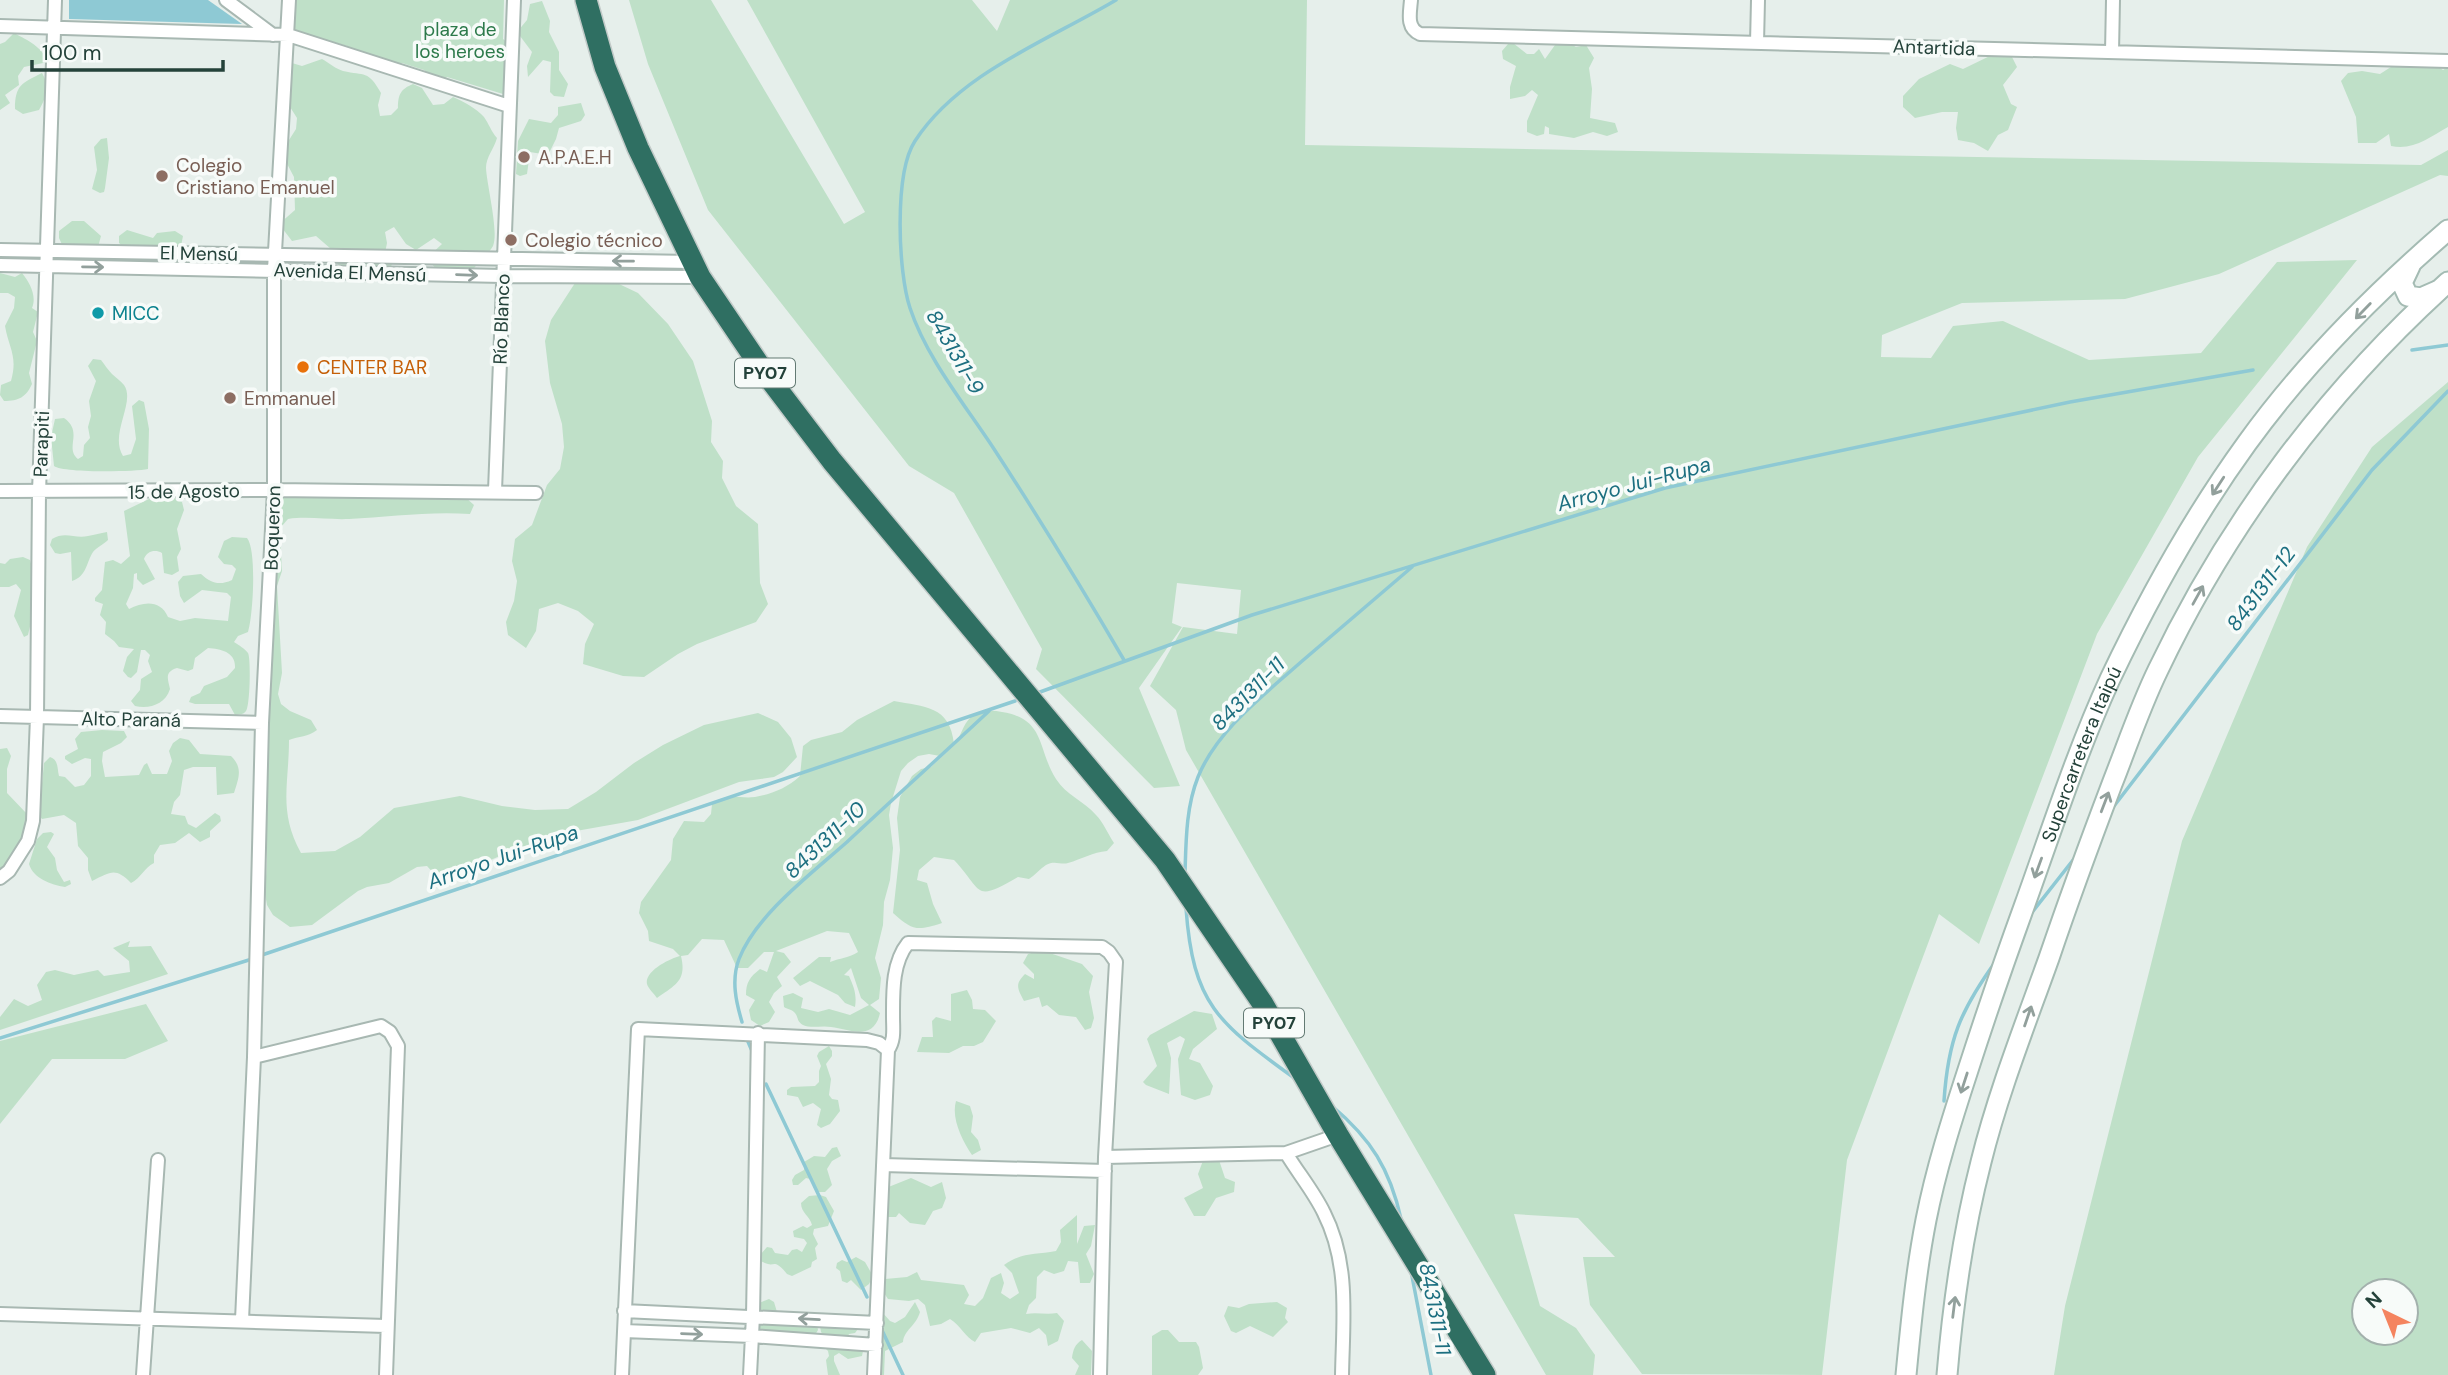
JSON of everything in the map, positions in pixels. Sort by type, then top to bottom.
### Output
[{"type":"highway","name":"PY07","points":[[586,0],[605,67],[638,148],[696,269],[762,369],[832,461],[1165,860],[1263,1004],[1338,1135],[1485,1375]]},
{"type":"street","name":"Parapiti","points":[[0,878],[9,871],[28,841],[31,831],[37,717],[39,492],[55,0]]},
{"type":"street","points":[[226,0],[273,35]]},
{"type":"street","name":"Boqueron","points":[[242,1321],[254,1057],[262,723],[274,490],[274,270],[289,0]]},
{"type":"street","name":"Río Blanco","points":[[495,491],[514,0]]},
{"type":"street","name":"Antartida","points":[[1411,0],[1410,25],[1412,30],[1420,34],[2448,61]]},
{"type":"street","points":[[1757,43],[1758,0]]},
{"type":"street","points":[[2112,52],[2113,0]]},
{"type":"street","points":[[0,26],[288,35],[509,106]]},
{"type":"street","name":"Supercarretera Itaipú","points":[[1906,1375],[1926,1220],[1954,1114],[2000,971],[2090,725],[2110,679],[2186,537],[2249,441],[2324,352],[2415,259],[2448,230]]},
{"type":"street","name":"El Mensú","points":[[0,250],[503,259],[696,269]]},
{"type":"street","points":[[2415,259],[2402,283],[2408,296],[2421,298],[2445,285]]},
{"type":"street","name":"Avenida El Mensú","points":[[0,265],[502,276],[696,269]]},
{"type":"street","name":"Supercarretera Itaipú","points":[[1947,1375],[1957,1278],[1981,1160],[1996,1109],[2072,891],[2158,670],[2235,531],[2281,464],[2353,378],[2445,285]]},
{"type":"street","name":"15 de Agosto","points":[[0,491],[536,493]]},
{"type":"street","name":"Alto Paraná","points":[[0,716],[262,723]]},
{"type":"street","points":[[874,1375],[888,1049],[893,1042],[893,991],[899,954],[908,943],[1102,947],[1116,962],[1105,1157],[1100,1375]]},
{"type":"street","points":[[254,1057],[381,1026],[394,1038],[398,1046],[386,1375]]},
{"type":"street","points":[[622,1375],[638,1029],[867,1040],[888,1049]]},
{"type":"street","points":[[750,1375],[758,1033]]},
{"type":"street","points":[[1105,1157],[1286,1153],[1338,1135]]},
{"type":"street","points":[[1286,1153],[1324,1213],[1336,1245],[1343,1275],[1342,1375]]},
{"type":"street","points":[[143,1375],[158,1160]]},
{"type":"street","points":[[883,1165],[1105,1171]]},
{"type":"street","points":[[624,1311],[877,1323]]},
{"type":"street","points":[[0,1314],[386,1326]]},
{"type":"street","points":[[624,1331],[752,1336],[876,1345]]},
{"type":"green space","name":"plaza de los heroes","points":[[290,0],[504,0],[503,39],[512,46],[506,76],[503,79],[503,94],[447,77],[440,83],[424,70],[402,63],[393,68],[352,54],[347,46],[293,30]]},
{"type":"green space","points":[[629,0],[711,0],[844,224],[865,212],[747,0],[972,0],[997,31],[1010,0],[1307,0],[1305,145],[2421,165],[2448,150],[2448,176],[2440,175],[2219,274],[2125,299],[1962,303],[1882,335],[1881,357],[1931,358],[1953,326],[2003,321],[2089,360],[2201,353],[2277,262],[2357,260],[2198,457],[2097,634],[1979,944],[1939,914],[1847,1160],[1822,1375],[1642,1374],[1590,1305],[1583,1257],[1615,1257],[1578,1218],[1514,1214],[1540,1306],[1576,1328],[1595,1355],[1593,1375],[1546,1375],[1186,750],[1176,710],[1150,686],[1183,627],[1237,634],[1241,590],[1177,583],[1172,623],[1182,627],[1139,688],[1180,786],[1154,788],[1036,669],[1042,649],[954,493],[909,466],[708,210],[648,64]]},
{"type":"green space","points":[[542,1],[550,21],[549,32],[559,52],[559,70],[568,84],[564,97],[554,96],[550,92],[551,62],[543,60],[528,77],[527,66],[532,52],[517,32],[527,20],[530,4]]},
{"type":"green space","points":[[14,33],[30,41],[48,62],[24,67],[18,76],[19,85],[5,95],[10,103],[0,110],[0,44]]},
{"type":"green space","points":[[1565,41],[1576,47],[1586,45],[1594,58],[1589,68],[1592,89],[1590,118],[1615,123],[1618,132],[1607,136],[1593,132],[1574,138],[1549,134],[1549,128],[1545,126],[1544,134],[1537,136],[1527,132],[1527,121],[1538,95],[1532,90],[1525,96],[1510,99],[1510,87],[1516,66],[1503,59],[1502,51],[1508,44],[1513,43],[1527,54],[1534,54],[1539,49],[1545,59],[1555,45]]},
{"type":"green space","points":[[2009,51],[2017,67],[2003,85],[2011,104],[2017,107],[2008,130],[1998,135],[1988,151],[1974,143],[1958,140],[1958,112],[1942,112],[1915,118],[1903,107],[1903,96],[1919,79],[1950,64],[1963,69],[1996,53]]},
{"type":"green space","points":[[322,59],[340,70],[369,77],[381,93],[378,105],[380,116],[391,115],[398,108],[401,93],[413,84],[422,88],[433,105],[444,104],[453,97],[484,117],[497,138],[486,168],[494,220],[494,239],[491,249],[471,272],[441,275],[427,258],[442,244],[434,238],[416,250],[406,244],[394,227],[385,232],[385,253],[394,259],[390,269],[340,268],[331,249],[316,236],[292,241],[279,224],[295,210],[294,177],[284,158],[284,148],[296,129],[297,118],[285,99],[290,68],[292,63],[302,66]]},
{"type":"green space","points":[[2431,62],[2443,70],[2448,67],[2448,127],[2407,147],[2391,146],[2389,134],[2376,143],[2358,143],[2356,117],[2341,81],[2348,73],[2362,71],[2380,74],[2394,65]]},
{"type":"green space","points":[[42,73],[46,87],[39,110],[23,114],[15,109],[18,90],[25,82]]},
{"type":"green space","points":[[581,103],[585,115],[581,121],[559,128],[548,155],[530,152],[527,174],[516,174],[518,141],[529,119],[551,123],[558,115],[558,107]]},
{"type":"green space","points":[[107,138],[109,158],[104,192],[100,193],[92,189],[97,170],[94,147],[101,139]]},
{"type":"green space","points":[[72,221],[84,221],[101,236],[98,247],[75,244],[65,251],[59,231]]},
{"type":"green space","points":[[127,230],[153,238],[157,233],[175,231],[183,236],[181,246],[167,249],[134,246],[126,249],[119,243],[119,236]]},
{"type":"green space","points":[[0,273],[15,277],[22,273],[32,290],[32,308],[38,312],[33,332],[37,341],[29,373],[32,384],[21,397],[9,401],[4,401],[0,395],[1,385],[11,381],[13,372],[13,359],[5,326],[14,308],[15,297],[0,293]]},
{"type":"green space","points":[[597,277],[638,293],[668,324],[693,361],[712,421],[711,442],[723,461],[722,478],[736,506],[758,524],[760,583],[768,604],[756,622],[697,644],[644,677],[623,676],[583,664],[585,644],[594,624],[578,611],[558,603],[539,609],[536,631],[526,648],[508,635],[506,622],[514,601],[517,581],[512,561],[515,539],[532,525],[547,485],[560,469],[564,447],[562,424],[550,383],[545,341],[551,320],[575,283]]},
{"type":"green space","points":[[93,359],[101,360],[127,392],[119,438],[123,456],[131,454],[136,439],[132,406],[139,400],[144,402],[149,429],[148,469],[84,471],[54,466],[51,437],[55,419],[64,418],[70,423],[74,434],[74,455],[78,459],[83,456],[84,445],[90,438],[89,401],[96,381],[88,366]]},
{"type":"green space","points":[[2448,382],[2448,1375],[2054,1375],[2065,1306],[2182,841],[2307,547],[2372,447]]},
{"type":"green space","points":[[172,495],[182,502],[184,510],[177,529],[181,549],[177,557],[179,571],[172,575],[164,573],[162,553],[149,553],[144,559],[155,579],[143,585],[137,579],[137,573],[134,574],[133,588],[126,604],[129,609],[140,604],[157,605],[168,617],[180,621],[195,618],[228,621],[231,597],[227,593],[202,590],[184,603],[178,582],[183,576],[201,574],[215,583],[232,580],[236,569],[232,565],[224,564],[218,557],[224,541],[232,537],[247,538],[253,569],[251,613],[248,632],[238,636],[234,642],[248,653],[249,657],[248,701],[243,714],[235,715],[229,704],[189,702],[204,686],[227,677],[235,668],[230,655],[208,648],[195,658],[193,669],[188,671],[177,668],[170,672],[170,689],[164,699],[151,706],[135,706],[131,701],[140,690],[141,679],[152,672],[148,661],[150,655],[141,650],[137,672],[131,678],[128,677],[123,671],[127,657],[134,649],[119,647],[105,634],[106,622],[100,615],[103,604],[95,601],[95,598],[102,590],[105,562],[113,560],[121,564],[130,556],[124,511],[151,498]]},
{"type":"green space","points":[[289,496],[465,497],[474,505],[470,514],[349,519],[296,518],[288,519],[281,527],[282,571],[277,586],[282,673],[278,694],[281,704],[311,720],[317,730],[289,740],[287,811],[289,824],[301,853],[335,851],[360,837],[394,808],[460,796],[502,806],[535,810],[568,809],[663,745],[704,725],[758,713],[778,722],[791,738],[797,757],[783,772],[774,777],[739,782],[638,820],[576,831],[518,848],[459,874],[438,878],[427,866],[417,867],[389,883],[358,891],[312,925],[290,927],[273,915],[265,894],[267,860],[264,745],[269,724],[265,715],[263,559],[268,526],[278,499]]},
{"type":"green space","points":[[107,532],[108,540],[93,552],[83,573],[72,581],[71,552],[55,553],[50,545],[52,539]]},
{"type":"green space","points":[[23,557],[30,560],[34,588],[30,626],[28,635],[24,637],[14,616],[21,590],[16,584],[0,587],[0,563],[5,564],[10,559]]},
{"type":"green space","points":[[894,701],[925,707],[941,715],[952,731],[954,744],[968,720],[979,713],[1002,712],[1026,721],[1038,737],[1056,779],[1096,815],[1114,843],[1107,851],[1068,863],[1049,864],[1029,879],[1018,877],[986,891],[980,890],[954,860],[934,857],[919,870],[917,880],[927,883],[942,923],[921,928],[911,926],[893,913],[900,850],[897,818],[900,797],[912,776],[921,769],[931,767],[951,748],[940,756],[918,756],[901,771],[889,815],[893,848],[883,925],[875,958],[881,978],[879,999],[870,1005],[880,1013],[873,1027],[861,1032],[806,1026],[799,1022],[794,1012],[784,1007],[783,996],[793,993],[803,998],[801,1008],[818,1012],[829,1009],[850,1015],[869,1005],[861,998],[851,968],[844,975],[849,976],[854,987],[855,1007],[810,981],[800,986],[793,978],[819,957],[831,957],[830,962],[858,952],[849,933],[827,931],[776,951],[784,953],[791,962],[777,977],[782,986],[769,1002],[775,1012],[769,1022],[760,1026],[751,1020],[749,1010],[755,1000],[746,995],[747,987],[751,977],[760,969],[767,972],[774,952],[764,952],[748,968],[737,968],[724,940],[702,939],[688,955],[681,956],[682,971],[678,982],[657,998],[647,984],[647,979],[665,962],[680,956],[673,949],[649,941],[648,931],[639,913],[641,902],[671,860],[673,839],[684,821],[704,822],[711,814],[712,804],[717,800],[755,797],[785,787],[800,776],[803,746],[811,740],[842,732],[857,720]]},
{"type":"green space","points":[[124,731],[127,737],[103,752],[105,777],[139,775],[147,763],[152,774],[167,774],[172,761],[169,751],[173,743],[180,738],[189,740],[200,754],[231,756],[239,769],[234,793],[217,795],[216,767],[193,767],[184,770],[180,795],[174,802],[171,814],[185,816],[188,824],[196,828],[215,813],[220,816],[221,821],[210,831],[210,837],[200,842],[189,833],[175,843],[160,845],[154,855],[154,863],[131,883],[117,873],[92,881],[88,858],[78,846],[76,823],[64,815],[42,819],[39,815],[44,763],[50,757],[53,758],[59,776],[65,777],[75,787],[84,785],[91,776],[91,759],[85,758],[72,764],[65,756],[78,749],[75,739],[81,732]]},
{"type":"green space","points":[[7,748],[11,756],[7,769],[7,793],[28,815],[25,820],[24,839],[14,850],[13,858],[0,872],[0,749]]},
{"type":"green space","points":[[43,833],[54,834],[47,847],[55,858],[57,870],[64,882],[70,880],[71,884],[65,887],[43,880],[34,873],[29,864],[37,839]]},
{"type":"green space","points":[[130,941],[128,947],[151,946],[168,974],[0,1030],[0,1017],[14,999],[28,1006],[42,1000],[37,985],[46,972],[55,970],[74,975],[98,970],[104,976],[130,972],[129,961],[113,948]]},
{"type":"green space","points":[[1041,950],[1082,964],[1093,976],[1089,992],[1094,1018],[1091,1028],[1085,1030],[1076,1017],[1059,1015],[1047,1005],[1042,1007],[1039,997],[1024,1001],[1018,984],[1025,974],[1034,979],[1034,974],[1023,963],[1028,954]]},
{"type":"green space","points":[[967,990],[973,1009],[985,1010],[996,1021],[983,1042],[974,1046],[963,1046],[949,1053],[917,1052],[922,1037],[933,1037],[932,1021],[936,1017],[951,1021],[951,994]]},
{"type":"green space","points":[[146,1004],[168,1041],[125,1059],[52,1059],[0,1124],[0,1041]]},
{"type":"green space","points":[[1194,1011],[1212,1014],[1217,1029],[1193,1049],[1189,1059],[1200,1063],[1213,1086],[1210,1095],[1195,1100],[1181,1095],[1178,1059],[1185,1039],[1180,1036],[1167,1043],[1171,1058],[1169,1094],[1143,1082],[1157,1066],[1147,1039]]},
{"type":"green space","points":[[829,1046],[832,1056],[826,1064],[831,1079],[829,1095],[838,1100],[840,1111],[830,1124],[821,1128],[817,1125],[821,1109],[813,1103],[803,1107],[798,1097],[787,1095],[787,1090],[791,1087],[815,1086],[819,1082],[821,1066],[817,1056]]},
{"type":"green space","points":[[956,1101],[970,1106],[973,1116],[971,1132],[978,1140],[981,1150],[972,1155],[956,1122]]},
{"type":"green space","points":[[837,1147],[841,1156],[832,1161],[827,1169],[832,1185],[825,1192],[819,1192],[810,1179],[806,1178],[798,1185],[793,1185],[795,1175],[804,1170],[804,1162],[814,1156],[825,1157],[832,1148]]},
{"type":"green space","points":[[1204,1158],[1219,1160],[1225,1178],[1235,1182],[1234,1192],[1216,1198],[1205,1216],[1194,1216],[1184,1198],[1203,1188],[1198,1174]]},
{"type":"green space","points":[[911,1178],[931,1187],[942,1182],[946,1198],[942,1208],[933,1211],[925,1225],[910,1223],[899,1213],[896,1217],[887,1217],[886,1188]]},
{"type":"green space","points":[[809,1196],[826,1197],[834,1211],[828,1226],[814,1229],[813,1234],[818,1244],[815,1248],[817,1259],[812,1262],[811,1267],[792,1276],[776,1264],[761,1261],[760,1255],[767,1247],[772,1248],[775,1253],[788,1255],[792,1250],[802,1252],[807,1243],[804,1239],[794,1237],[793,1231],[812,1225],[801,1203]]},
{"type":"green space","points":[[1077,1215],[1077,1244],[1084,1226],[1095,1225],[1091,1246],[1086,1254],[1094,1274],[1090,1283],[1080,1283],[1078,1262],[1068,1261],[1064,1271],[1054,1274],[1044,1270],[1037,1277],[1036,1298],[1029,1305],[1026,1314],[1057,1313],[1064,1321],[1058,1341],[1048,1346],[1046,1335],[1039,1328],[1030,1333],[1011,1328],[981,1333],[975,1342],[950,1319],[930,1326],[925,1305],[918,1299],[888,1299],[882,1290],[885,1279],[907,1277],[917,1272],[921,1280],[964,1285],[969,1295],[964,1304],[975,1306],[983,1298],[991,1278],[1001,1273],[1004,1283],[1001,1293],[1010,1299],[1019,1293],[1012,1273],[1004,1265],[1023,1256],[1056,1251],[1061,1242],[1060,1230]]},
{"type":"green space","points":[[856,1257],[865,1262],[873,1276],[869,1284],[861,1290],[851,1280],[847,1283],[842,1281],[840,1271],[836,1268],[837,1263],[842,1260],[847,1262]]},
{"type":"green space","points":[[769,1299],[774,1302],[777,1312],[785,1311],[788,1315],[817,1325],[815,1335],[762,1332],[757,1323],[763,1317],[757,1308],[759,1303]]},
{"type":"green space","points":[[915,1302],[920,1312],[918,1317],[903,1342],[885,1351],[884,1375],[868,1375],[882,1312],[895,1323],[905,1317]]},
{"type":"green space","points":[[1277,1302],[1287,1308],[1285,1318],[1288,1322],[1273,1337],[1250,1326],[1236,1333],[1231,1331],[1224,1316],[1228,1306],[1239,1308],[1249,1304]]},
{"type":"green space","points":[[854,1325],[858,1329],[849,1334],[845,1343],[859,1347],[863,1351],[862,1356],[848,1359],[839,1353],[834,1356],[834,1361],[840,1375],[828,1375],[826,1360],[829,1356],[824,1347],[820,1326]]},
{"type":"green space","points":[[1162,1330],[1168,1330],[1179,1342],[1196,1342],[1203,1368],[1198,1375],[1152,1375],[1152,1336]]},
{"type":"green space","points":[[1082,1340],[1092,1351],[1091,1375],[1075,1375],[1079,1366],[1072,1355],[1076,1345]]},
{"type":"water","points":[[69,0],[208,0],[242,24],[69,19]]},
{"type":"waterway","name":"8431311-9","points":[[1116,0],[980,77],[934,117],[915,141],[908,156],[900,223],[906,292],[926,345],[1044,527],[1124,660]]},
{"type":"waterway","name":"Arroyo Jui-Rupa","points":[[2412,350],[2448,345]]},
{"type":"waterway","name":"Arroyo Jui-Rupa","points":[[1040,692],[1252,615],[1665,488],[2070,402],[2253,370]]},
{"type":"waterway","name":"8431311-12","points":[[2111,810],[2372,470],[2448,391]]},
{"type":"waterway","name":"8431311-11","points":[[1185,873],[1191,800],[1198,777],[1217,744],[1257,700],[1412,567]]},
{"type":"waterway","name":"Arroyo Jui-Rupa","points":[[259,956],[1015,701]]},
{"type":"waterway","name":"8431311-10","points":[[742,1022],[735,991],[735,975],[739,959],[758,927],[802,881],[989,711]]},
{"type":"waterway","name":"8431311-12","points":[[2030,915],[2077,855]]},
{"type":"waterway","name":"8431311-11","points":[[1186,908],[1195,969],[1215,1010],[1248,1043],[1297,1080]]},
{"type":"waterway","name":"Arroyo Jui-Rupa","points":[[0,1038],[252,959]]},
{"type":"waterway","name":"8431311-12","points":[[1944,1101],[1949,1060],[1958,1027],[1973,995],[1996,961]]},
{"type":"waterway","name":"8431311-10","points":[[746,1037],[752,1051]]},
{"type":"waterway","name":"8431311-10","points":[[766,1084],[867,1297]]},
{"type":"waterway","name":"8431311-11","points":[[1332,1106],[1358,1131],[1377,1156],[1391,1185],[1401,1219]]},
{"type":"waterway","name":"8431311-11","points":[[1411,1271],[1431,1375]]},
{"type":"waterway","name":"8431311-10","points":[[880,1326],[903,1375]]},
{"type":"place","name":"A.P.A.E.H","points":[[524,157]]},
{"type":"place","name":"Colegio Cristiano Emanuel","points":[[162,176]]},
{"type":"place","name":"Colegio técnico","points":[[511,240]]},
{"type":"place","name":"MICC","points":[[98,313]]},
{"type":"place","name":"CENTER BAR","points":[[303,367]]},
{"type":"place","name":"Emmanuel","points":[[230,398]]}]
